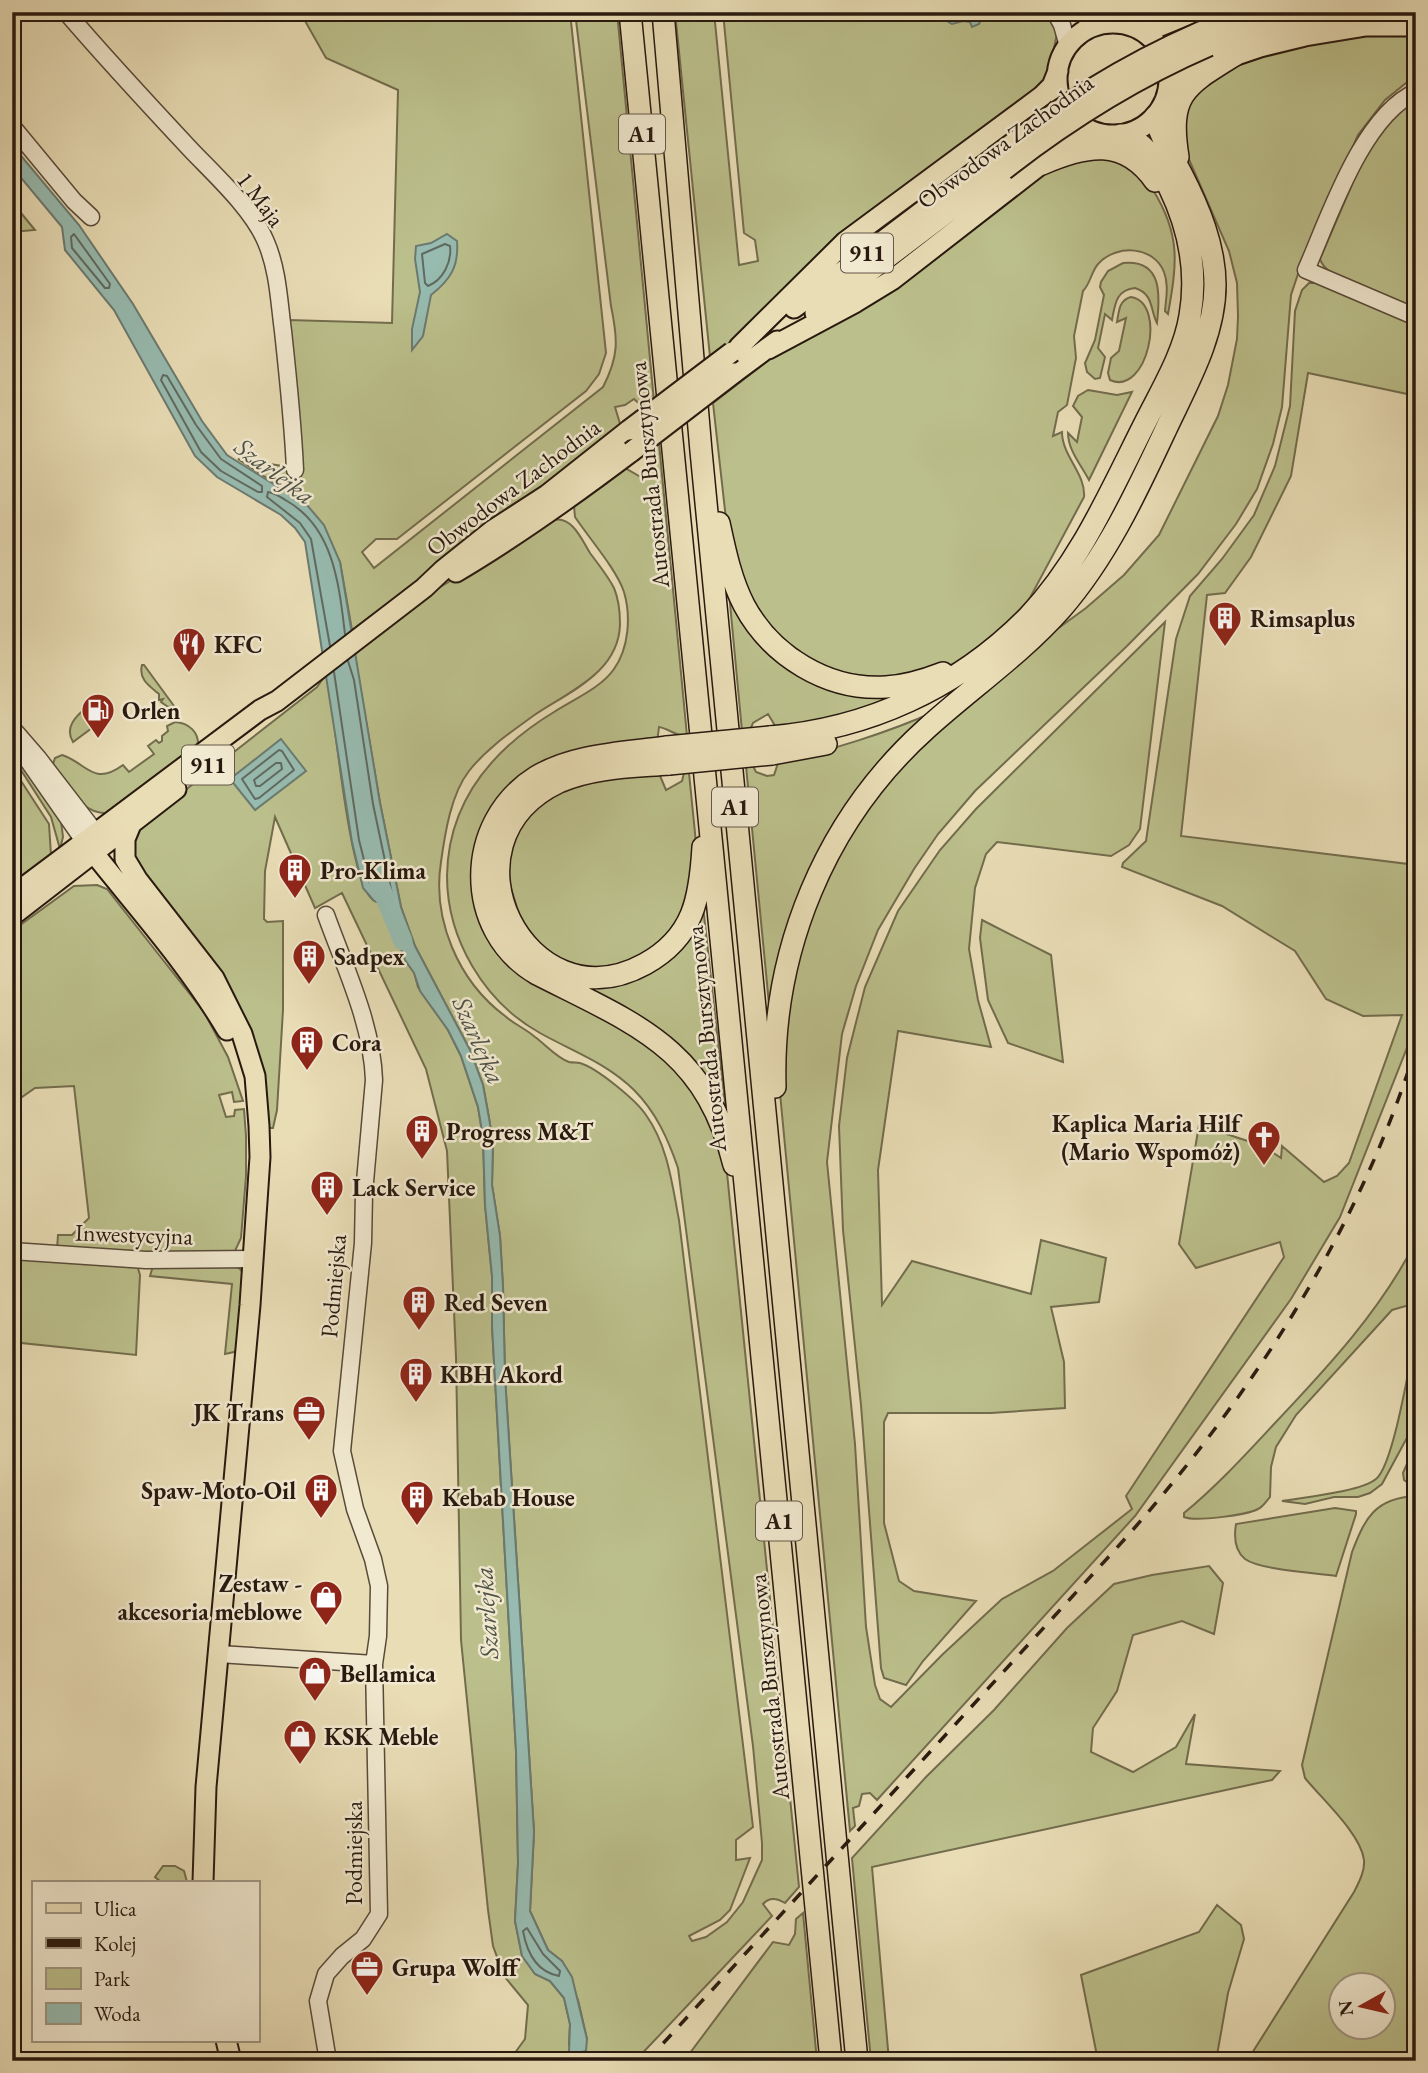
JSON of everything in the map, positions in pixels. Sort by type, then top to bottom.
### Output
[{"type":"highway","name":"Autostrada Bursztynowa","points":[[630,12],[831,2061]]},
{"type":"highway","name":"Autostrada Bursztynowa","points":[[663,12],[701,451],[857,2061]]},
{"type":"highway","points":[[1181,173],[1174,133],[1178,106],[1197,79],[1235,55]]},
{"type":"highway","points":[[750,1229],[729,1144],[711,1103],[689,1069],[648,1033],[528,969],[505,947],[491,923],[484,902],[481,868],[485,842],[496,818],[517,792],[544,773],[572,762],[668,756],[771,745],[876,715],[986,665],[1060,610],[1103,552],[1152,459],[1199,357],[1214,299],[1213,260],[1199,211],[1161,138],[1155,117]]},
{"type":"highway","points":[[770,1163],[780,997],[796,930],[813,884],[850,817],[887,768],[986,665],[1070,565],[1090,531],[1179,351],[1190,316],[1193,292],[1192,262],[1185,226],[1160,170],[1141,143],[1121,135]]},
{"type":"highway","points":[[1042,164],[1079,149],[1093,148],[1120,152],[1138,162],[1155,180],[1168,203],[1192,262]]},
{"type":"highway","points":[[701,451],[738,593],[762,632],[787,655],[818,674],[844,683],[869,687],[917,682],[986,665]]},
{"type":"highway","points":[[668,756],[600,770],[561,782],[534,797],[521,810],[509,830],[498,867],[499,890],[504,909],[523,943],[550,963],[583,975],[611,976],[640,967],[657,958],[675,942],[690,920],[699,893],[708,786]]},
{"type":"main road","points":[[1139,29],[1158,27],[1195,12]]},
{"type":"main road","name":"Obwodowa Zachodnia","points":[[1204,39],[1250,12]]},
{"type":"main road","name":"Obwodowa Zachodnia","points":[[425,588],[514,537],[562,505],[768,349],[999,164],[1056,111],[1104,79],[1143,58],[1204,39],[1336,12]]},
{"type":"main road","points":[[736,349],[845,242],[1042,96],[1052,86],[1058,71],[1068,46],[1083,32],[1103,24],[1121,23],[1149,35],[1164,54],[1168,65],[1169,88],[1155,117],[1145,125],[1121,135],[1105,135],[1091,131],[1073,119],[1062,102],[1057,82],[1058,71]]},
{"type":"main road","points":[[1169,88],[1186,73],[1235,55],[1331,31],[1366,26],[1416,26]]},
{"type":"main road","points":[[768,349],[882,286],[1076,137],[1091,131]]},
{"type":"main road","name":"Obwodowa Zachodnia","points":[[425,588],[493,530],[547,495],[736,349],[999,164]]},
{"type":"main road","name":"911","points":[[12,916],[94,842],[260,710],[277,701],[425,588]]},
{"type":"main road","name":"911","points":[[12,896],[57,862],[132,822],[265,718],[277,701]]},
{"type":"main road","points":[[132,822],[125,839],[125,859],[137,879],[214,978],[242,1034],[255,1076],[260,1157],[206,1787],[203,1881]]},
{"type":"main road","points":[[94,842],[137,879]]},
{"type":"main road","points":[[94,842],[116,878],[211,1003],[231,1038],[256,1095]]},
{"type":"main road","points":[[226,2042],[231,2061]]},
{"type":"street","name":"1 Maja","points":[[66,12],[106,60],[242,206],[265,239],[277,282],[293,425],[295,470]]},
{"type":"street","points":[[1055,12],[1062,24],[1068,46]]},
{"type":"street","points":[[1079,12],[1103,24]]},
{"type":"street","points":[[1416,93],[1406,97],[1380,119],[1360,149],[1306,270],[1416,317]]},
{"type":"street","points":[[12,126],[74,201],[91,217]]},
{"type":"street","points":[[12,728],[38,758],[94,842]]},
{"type":"street","points":[[12,738],[68,818],[94,842]]},
{"type":"street","points":[[57,862],[68,845],[68,818]]},
{"type":"street","name":"Podmiejska","points":[[326,915],[363,1019],[373,1063],[363,1243],[342,1451],[355,1509],[373,1559],[379,1586],[378,1636],[374,1664],[379,1914],[363,1939],[326,1974],[318,2001],[328,2061]]},
{"type":"street","name":"Inwestycyjna","points":[[12,1251],[146,1260],[253,1259]]},
{"type":"street","points":[[219,1654],[374,1664]]},
{"type":"green space","points":[[300,12],[570,12],[606,353],[599,374],[586,391],[397,539],[376,539],[362,552],[374,568],[603,387],[612,366],[616,348],[615,329],[575,12],[617,12],[654,401],[645,409],[634,399],[615,407],[621,427],[352,630],[340,562],[307,505],[238,459],[302,469],[289,320],[392,323],[398,90],[326,58]]},
{"type":"green space","points":[[675,12],[714,12],[739,265],[758,261],[755,240],[744,233],[723,12],[1049,12],[1057,33],[1051,65],[1043,86],[749,329],[710,357]]},
{"type":"green space","points":[[1416,30],[1416,78],[1385,100],[1358,135],[1302,262],[1291,295],[1282,407],[1273,444],[1257,489],[1236,524],[1198,574],[975,791],[938,834],[878,930],[856,986],[842,1034],[827,1162],[855,1444],[866,1627],[875,1685],[880,1699],[891,1707],[1002,1599],[1053,1571],[1132,1509],[1126,1496],[1284,1257],[1280,1242],[1196,1268],[1179,1244],[1199,1125],[1263,1146],[1281,1158],[1282,1146],[1324,1182],[1337,1176],[1349,1163],[1402,1015],[1363,1016],[1326,999],[1295,951],[1222,906],[1122,867],[1146,841],[1176,639],[1190,596],[1222,559],[1254,515],[1275,466],[1290,406],[1295,311],[1302,290],[1309,283],[1321,283],[1416,323],[1416,371],[1412,395],[1308,373],[1291,476],[1251,557],[1225,593],[1207,595],[1181,836],[1416,865],[1416,1025],[1340,1217],[1291,1299],[1135,1516],[877,1800],[870,1793],[862,1794],[859,1806],[853,1808],[855,1826],[850,1831],[780,1093],[785,1003],[817,890],[888,775],[1049,635],[1124,575],[1159,535],[1218,416],[1228,385],[1237,339],[1237,283],[1229,251],[1184,148],[1182,114],[1203,81],[1254,57],[1343,37]]},
{"type":"green space","points":[[1416,101],[1416,308],[1347,283],[1325,267],[1320,259],[1368,147],[1386,121]]},
{"type":"green space","points":[[1106,156],[1133,166],[1143,173],[1168,221],[1175,265],[1168,314],[1165,311],[1166,277],[1159,263],[1152,257],[1144,253],[1125,251],[1107,257],[1096,266],[1083,291],[1074,336],[1076,358],[1067,405],[1058,412],[1053,436],[1062,432],[1066,449],[1084,489],[1084,497],[1024,609],[993,638],[956,663],[921,676],[847,678],[793,653],[753,608],[728,537],[713,403],[800,336],[948,245],[1059,163]]},
{"type":"green space","points":[[12,202],[35,230],[12,232]]},
{"type":"green space","points":[[1123,263],[1136,263],[1152,273],[1158,291],[1157,323],[1145,294],[1135,288],[1120,295],[1112,320],[1105,314],[1098,348],[1105,357],[1100,378],[1095,379],[1087,372],[1085,363],[1095,340],[1104,295],[1101,282],[1108,271]]},
{"type":"green space","points":[[1131,297],[1142,303],[1149,315],[1148,347],[1143,363],[1134,375],[1123,382],[1110,380],[1108,373],[1111,358],[1119,351],[1126,318],[1117,322],[1119,310],[1122,303]]},
{"type":"green space","points":[[1088,390],[1117,395],[1132,392],[1089,480],[1073,451],[1068,433],[1077,442],[1082,417],[1073,406],[1078,396]]},
{"type":"green space","points":[[659,443],[687,736],[659,727],[657,743],[544,766],[483,916],[649,1040],[702,1098],[726,1163],[799,1887],[785,1903],[773,1899],[763,1904],[772,1916],[635,2061],[509,2061],[525,2039],[528,2005],[504,1976],[493,1946],[488,1910],[461,1640],[456,1357],[447,1151],[426,1069],[342,893],[315,908],[275,817],[265,871],[264,919],[267,922],[283,921],[283,1010],[277,1110],[273,1128],[269,1128],[258,1061],[144,877],[137,863],[134,845],[142,824],[317,687],[327,673],[349,829],[364,885],[374,901],[392,907],[392,922],[405,960],[414,972],[418,987],[448,1030],[461,1056],[478,1107],[483,1137],[485,1205],[492,1276],[492,1326],[516,1751],[518,1863],[515,1921],[522,1955],[535,1974],[550,1981],[564,1998],[570,2024],[569,2045],[587,2039],[578,2000],[562,1961],[548,1950],[530,1911],[534,1832],[505,1377],[500,1236],[492,1185],[493,1143],[489,1118],[483,1085],[470,1050],[415,946],[401,907],[354,650],[418,600],[554,520],[566,522],[576,530],[609,579],[617,597],[620,624],[617,641],[611,656],[601,668],[576,689],[499,741],[483,755],[463,780],[453,802],[447,827],[439,884],[445,927],[462,967],[474,985],[488,1002],[556,1054],[569,1062],[580,1063],[596,1071],[634,1101],[653,1127],[668,1166],[679,1220],[753,1827],[736,1840],[736,1860],[750,1858],[730,1910],[720,1920],[689,1936],[692,1941],[706,1937],[727,1922],[743,1902],[762,1860],[762,1843],[753,1746],[678,1168],[660,1126],[649,1107],[634,1090],[601,1065],[520,1020],[486,986],[472,967],[454,923],[447,876],[449,849],[465,801],[494,760],[532,727],[602,682],[619,661],[627,632],[628,611],[624,592],[609,564],[575,517],[574,506],[625,468],[639,476],[646,475],[649,450]]},
{"type":"green space","points":[[729,593],[779,657],[904,698],[776,732],[768,714],[753,723],[750,730],[742,731]]},
{"type":"green space","points":[[1165,622],[1140,829],[1129,845],[1111,856],[997,842],[986,854],[975,888],[969,949],[978,1000],[991,1047],[898,1031],[878,1170],[882,1305],[912,1261],[1031,1294],[1041,1240],[1106,1258],[1099,1302],[1051,1307],[1064,1362],[1065,1408],[991,1413],[888,1413],[884,1422],[884,1523],[899,1581],[914,1591],[976,1601],[923,1661],[906,1685],[884,1678],[881,1668],[861,1405],[843,1230],[839,1126],[847,1058],[865,987],[898,911],[940,850],[976,809]]},
{"type":"green space","points":[[142,665],[174,706],[168,707],[161,702],[163,699],[159,700],[159,694],[149,686],[142,675]]},
{"type":"green space","points":[[88,706],[100,722],[73,742],[71,727]]},
{"type":"green space","points":[[936,711],[843,820],[771,1025],[746,766],[753,766],[756,772],[767,776],[774,775],[778,763],[898,727]]},
{"type":"green space","points":[[175,722],[192,729],[197,736],[198,746],[110,813],[100,813],[83,805],[52,767],[55,758],[62,755],[97,774],[113,771],[123,765],[129,772],[154,754],[148,746],[156,740],[159,743],[162,741],[162,736],[168,731],[167,726]]},
{"type":"green space","points":[[12,750],[61,821],[63,837],[60,849],[51,817],[12,756]]},
{"type":"green space","points":[[12,767],[49,824],[51,855],[12,885]]},
{"type":"green space","points":[[658,771],[666,790],[682,781],[684,773],[689,773],[697,853],[694,885],[677,931],[622,968],[574,967],[526,937],[504,865],[525,816],[577,781]]},
{"type":"green space","points":[[97,885],[107,889],[204,1012],[228,1057],[243,1101],[234,1102],[232,1092],[219,1095],[226,1117],[234,1116],[235,1110],[244,1109],[246,1136],[241,1238],[234,1253],[154,1255],[57,1249],[58,1235],[72,1235],[89,1218],[74,1086],[35,1088],[12,1104],[12,931],[74,886]]},
{"type":"green space","points":[[703,906],[726,1114],[705,1082],[558,976],[619,983]]},
{"type":"green space","points":[[982,920],[1051,955],[1063,1062],[1008,1043],[988,1000],[980,938]]},
{"type":"green space","points":[[1416,1241],[1416,1317],[1414,1308],[1409,1305],[1392,1310],[1296,1415],[1276,1447],[1271,1467],[1270,1497],[1265,1503],[1252,1511],[1233,1515],[1199,1519],[1184,1517],[1184,1513],[1231,1470],[1334,1359],[1387,1291]]},
{"type":"green space","points":[[12,1257],[137,1265],[140,1275],[136,1355],[12,1342]]},
{"type":"green space","points":[[233,1265],[245,1275],[241,1345],[234,1352],[225,1354],[232,1284],[150,1276],[153,1266]]},
{"type":"green space","points":[[1416,1332],[1416,1421],[1382,1484],[1370,1493],[1358,1497],[1334,1497],[1305,1504],[1282,1501],[1345,1491],[1376,1479],[1383,1470],[1395,1433]]},
{"type":"green space","points":[[1416,1443],[1416,1483],[1408,1483],[1404,1480],[1403,1473]]},
{"type":"green space","points":[[1416,1496],[1416,2061],[1310,2061],[1298,2055],[1292,2061],[1247,2061],[1354,1892],[1363,1872],[1364,1860],[1356,1839],[1305,1778],[1302,1765],[1352,1552],[1373,1512],[1391,1501]]},
{"type":"green space","points":[[1335,1508],[1356,1511],[1336,1576],[1252,1563],[1241,1555],[1237,1547],[1236,1524]]},
{"type":"green space","points":[[1209,1566],[1223,1583],[1214,1634],[1182,1621],[1133,1635],[1117,1691],[1093,1728],[1091,1752],[1133,1772],[1176,1747],[1195,1714],[1186,1764],[1280,1771],[1272,1780],[872,1867],[889,2061],[871,2061],[852,1858],[926,1777],[994,1710],[1067,1628],[1114,1584]]},
{"type":"green space","points":[[163,1866],[175,1866],[184,1871],[187,1881],[160,1881],[155,1877]]},
{"type":"green space","points":[[1217,1905],[1241,1925],[1244,1939],[1228,1993],[1216,2061],[1098,2061],[1081,1975],[1199,1932]]},
{"type":"green space","points":[[803,1913],[817,2061],[684,2061],[773,1942],[789,1945],[795,1934],[796,1919]]},
{"type":"water","points":[[930,12],[981,12],[983,16],[979,24],[972,27],[970,22],[952,24],[932,17]]},
{"type":"water","points":[[12,145],[79,225],[133,304],[202,421],[227,455],[307,505],[324,525],[340,562],[380,803],[401,907],[415,946],[470,1050],[483,1085],[489,1118],[493,1143],[492,1185],[500,1236],[505,1377],[534,1832],[530,1911],[548,1950],[562,1961],[572,1977],[587,2039],[586,2051],[571,2055],[569,2052],[570,2024],[564,1998],[550,1981],[535,1974],[522,1956],[515,1921],[518,1863],[516,1751],[492,1326],[492,1276],[485,1205],[483,1137],[478,1107],[461,1056],[448,1030],[420,991],[414,973],[405,960],[392,922],[392,907],[374,901],[363,888],[352,842],[305,542],[281,515],[217,477],[195,456],[114,310],[65,250],[62,227],[12,167]]},
{"type":"water","points":[[447,234],[457,241],[455,266],[448,278],[431,295],[423,336],[412,350],[412,329],[420,292],[415,259],[416,246],[431,243]]},
{"type":"water","points":[[281,739],[306,771],[255,810],[230,779]]},
{"type":"waterway","name":"Szarlejka","points":[[378,881],[403,941]]},
{"type":"railway","points":[[647,2061],[1114,1551],[1208,1438],[1252,1377],[1329,1251],[1363,1185],[1392,1117],[1416,1047]]},
{"type":"place","name":"Rimsaplus","points":[[1225,648]]},
{"type":"place","name":"KFC","points":[[189,674]]},
{"type":"place","name":"Orlen","points":[[98,740]]},
{"type":"place","name":"Pro-Klima","points":[[295,900]]},
{"type":"place","name":"Sadpex","points":[[309,986]]},
{"type":"place","name":"Cora","points":[[307,1072]]},
{"type":"place","name":"Progress M&T","points":[[422,1161]]},
{"type":"place","name":"Kaplica Maria Hilf (Mario Wspomóż)","points":[[1264,1167]]},
{"type":"place","name":"Lack Service","points":[[327,1217]]},
{"type":"place","name":"Red Seven","points":[[419,1332]]},
{"type":"place","name":"KBH Akord","points":[[416,1404]]},
{"type":"place","name":"JK Trans","points":[[309,1442]]},
{"type":"place","name":"Spaw-Moto-Oil","points":[[321,1520]]},
{"type":"place","name":"Kebab House","points":[[417,1527]]},
{"type":"place","name":"Zestaw - akcesoria meblowe","points":[[326,1627]]},
{"type":"place","name":"Bellamica","points":[[315,1703]]},
{"type":"place","name":"KSK Meble","points":[[300,1766]]},
{"type":"place","name":"Grupa Wolff","points":[[367,1997]]}]
